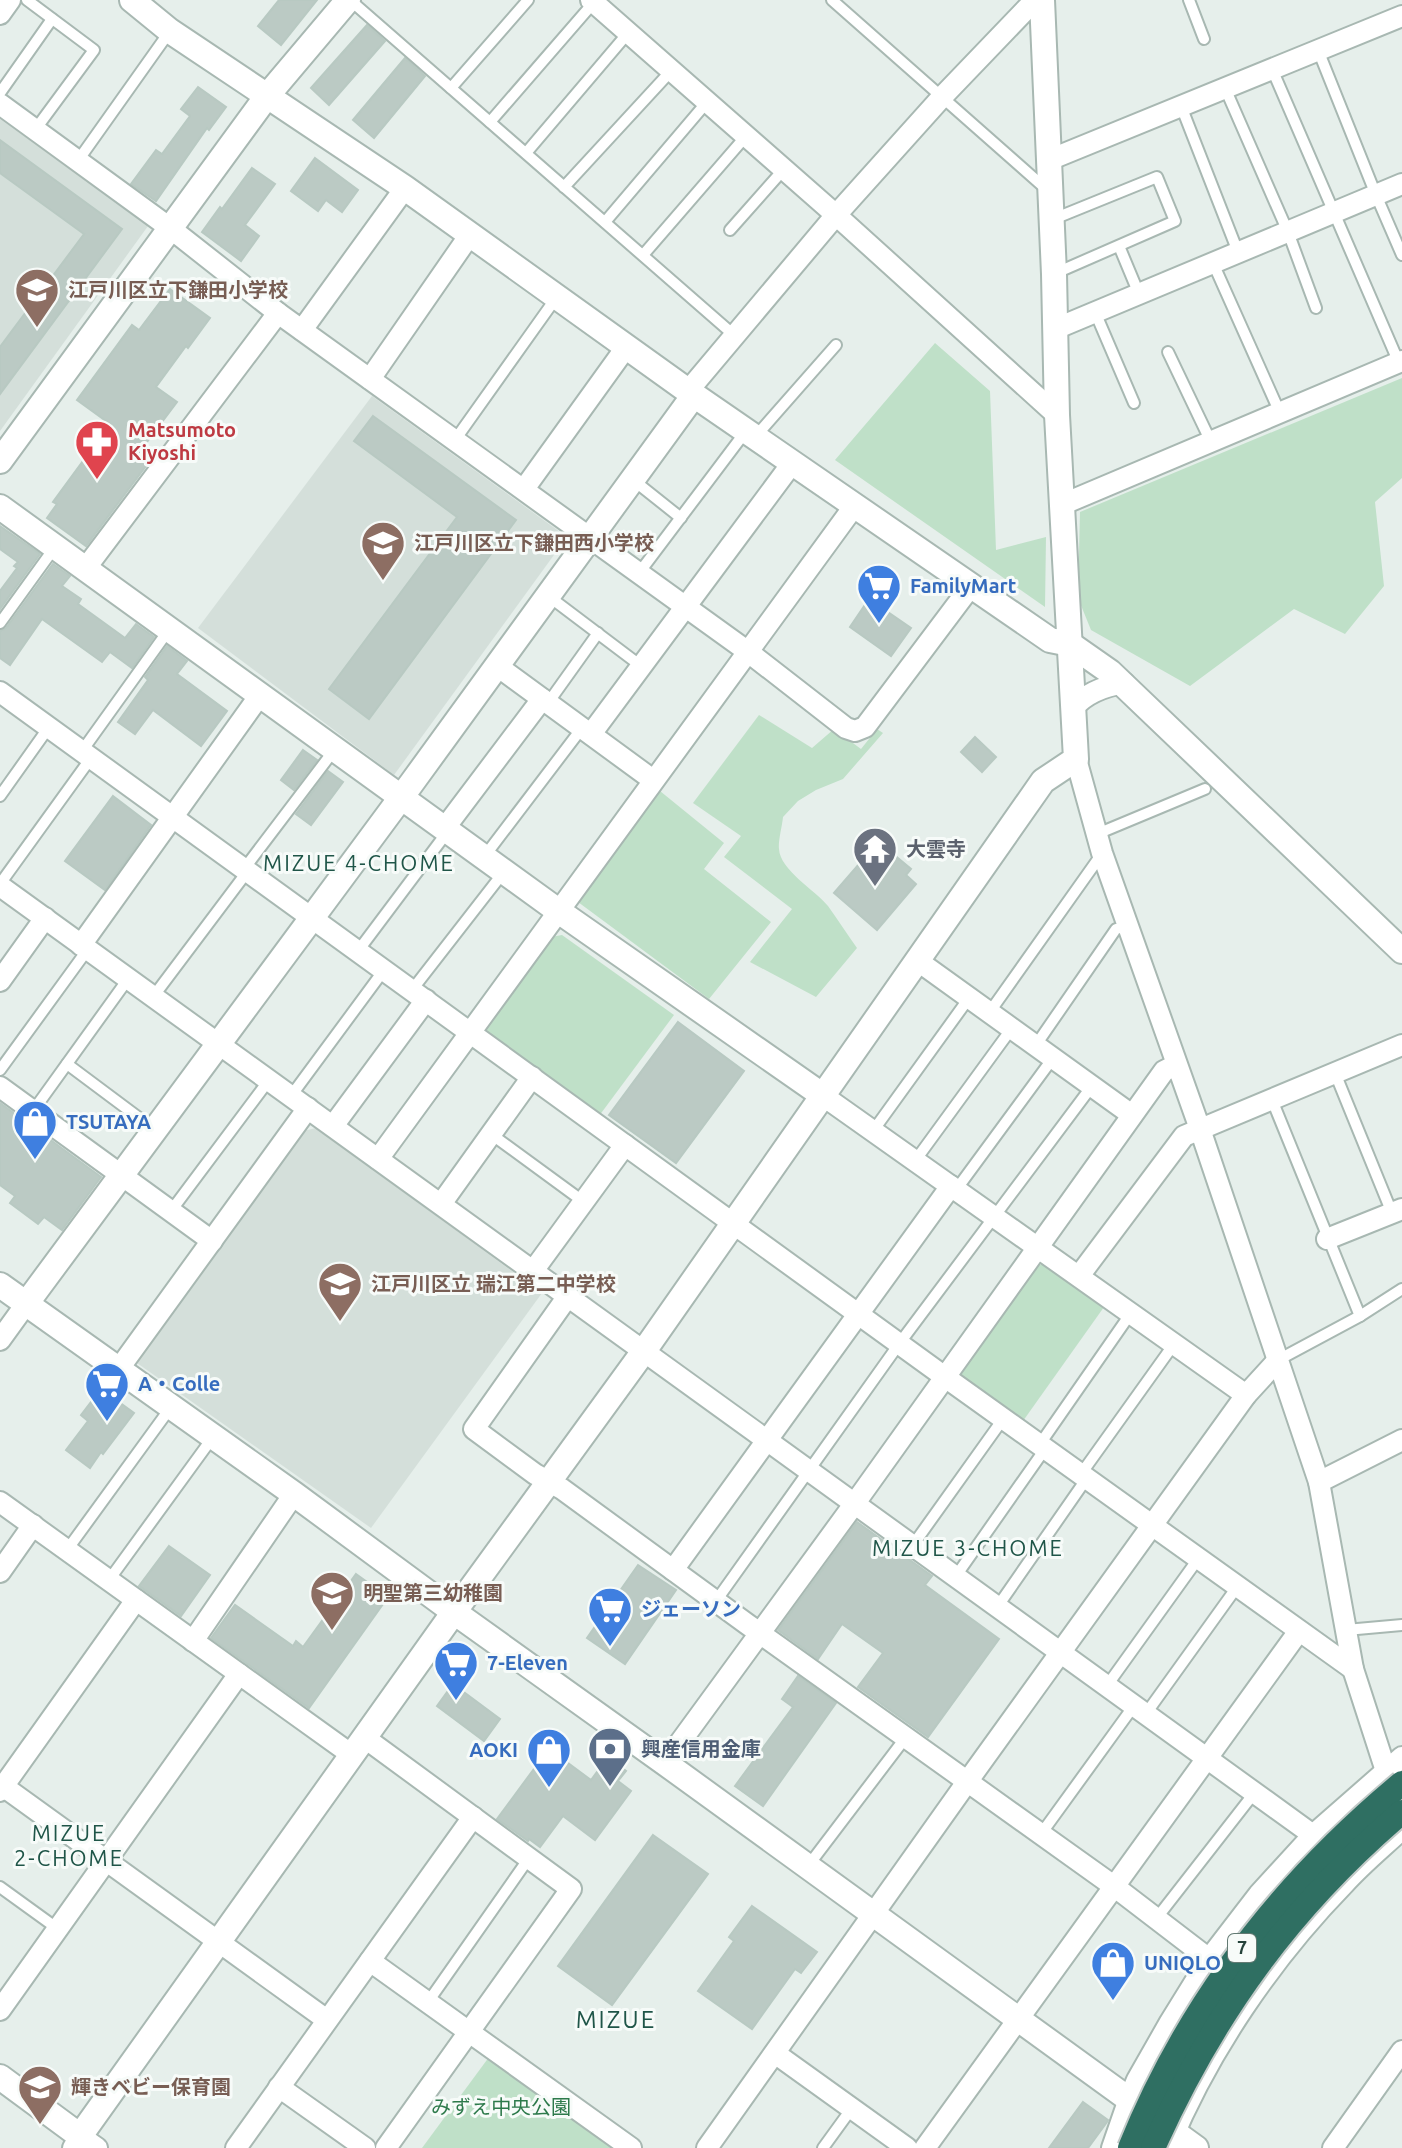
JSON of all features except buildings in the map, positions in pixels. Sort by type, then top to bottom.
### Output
[{"type":"highway","name":"7","points":[[1130,2148],[1180,2043],[1243,1947],[1281,1900],[1362,1817],[1394,1777]]},
{"type":"highway","name":"7","points":[[1153,2148],[1200,2053],[1262,1959],[1333,1875],[1402,1812]]},
{"type":"street","points":[[0,14],[10,0]]},
{"type":"street","points":[[132,0],[170,31],[405,188],[691,393],[971,586],[1050,640],[1070,644],[1124,683],[1402,951]]},
{"type":"street","points":[[0,461],[267,96],[349,0]]},
{"type":"street","points":[[0,1340],[312,918],[735,336],[836,215],[1035,0]]},
{"type":"street","points":[[1042,0],[1061,505],[1076,759],[1099,844],[1200,1129],[1319,1482],[1353,1669],[1394,1777],[1402,1820]]},
{"type":"street","points":[[594,1],[1057,415]]},
{"type":"street","points":[[1049,160],[1402,16]]},
{"type":"street","points":[[0,104],[170,228],[278,313],[747,651],[846,728],[855,731],[865,727],[971,586]]},
{"type":"street","points":[[1055,329],[1402,184]]},
{"type":"street","points":[[302,330],[405,188]]},
{"type":"street","points":[[370,379],[469,236]]},
{"type":"street","points":[[85,569],[278,313]]},
{"type":"street","points":[[524,489],[627,346]]},
{"type":"street","points":[[1061,505],[1400,362]]},
{"type":"street","points":[[586,731],[641,666],[793,462]]},
{"type":"street","points":[[378,1159],[855,505]]},
{"type":"street","points":[[0,507],[557,910],[1246,1395]]},
{"type":"street","points":[[496,665],[653,780]]},
{"type":"street","points":[[1073,708],[1088,694],[1124,683]]},
{"type":"street","points":[[0,692],[1353,1669]]},
{"type":"street","points":[[84,947],[260,695]]},
{"type":"street","points":[[446,830],[545,701]]},
{"type":"street","points":[[0,2077],[83,2144],[219,1942],[644,1351],[1043,781],[1076,759]]},
{"type":"street","points":[[0,885],[1313,1835]]},
{"type":"street","points":[[0,981],[45,918]]},
{"type":"street","points":[[918,961],[1132,1115]]},
{"type":"street","points":[[333,1126],[419,995]]},
{"type":"street","points":[[1079,1276],[1184,1136],[1402,1047]]},
{"type":"street","points":[[665,1763],[1164,1071],[1176,1065]]},
{"type":"street","points":[[441,1204],[532,1077]]},
{"type":"street","points":[[0,1087],[212,1241]]},
{"type":"street","points":[[118,1370],[212,1241],[300,1102]]},
{"type":"street","points":[[533,1271],[625,1145]]},
{"type":"street","points":[[673,1570],[953,1188]]},
{"type":"street","points":[[1327,1239],[1397,1211]]},
{"type":"street","points":[[0,1285],[294,1494],[1129,2099],[1171,2140],[1196,2148]]},
{"type":"street","points":[[568,1296],[474,1429],[535,1474],[570,1494],[1115,1887],[1209,1959]]},
{"type":"street","points":[[707,2148],[1246,1395],[1278,1360]]},
{"type":"street","points":[[1319,1482],[1402,1440]]},
{"type":"street","points":[[193,1641],[294,1494]]},
{"type":"street","points":[[0,1502],[239,1674],[473,1817],[571,1889],[386,2148]]},
{"type":"street","points":[[0,1572],[33,1525]]},
{"type":"street","points":[[136,1600],[1,1787],[327,2020]]},
{"type":"street","points":[[925,2148],[1299,1631]]},
{"type":"street","points":[[0,2010],[239,1674]]},
{"type":"street","points":[[1112,2148],[1129,2099],[1170,2022],[1209,1959],[1259,1894],[1313,1835],[1394,1777],[1402,1757]]},
{"type":"street","points":[[236,2148],[473,1817]]},
{"type":"street","points":[[1171,2140],[1206,2071],[1245,2006],[1291,1943],[1344,1883],[1402,1829]]},
{"type":"street","points":[[370,1961],[631,2148]]},
{"type":"street","points":[[1333,2148],[1402,2051]]},
{"type":"street","points":[[776,2054],[907,2148]]},
{"type":"street","points":[[279,2087],[365,2148]]},
{"type":"lane","points":[[27,0],[94,50],[35,130]]},
{"type":"lane","points":[[349,0],[735,336]]},
{"type":"lane","points":[[451,88],[528,0]]},
{"type":"lane","points":[[832,0],[1050,192]]},
{"type":"lane","points":[[1189,0],[1204,39]]},
{"type":"lane","points":[[490,122],[594,1]]},
{"type":"lane","points":[[0,93],[52,19]]},
{"type":"lane","points":[[77,162],[170,31]]},
{"type":"lane","points":[[526,153],[628,33]]},
{"type":"lane","points":[[1318,50],[1402,255]]},
{"type":"lane","points":[[1272,69],[1400,362]]},
{"type":"lane","points":[[564,187],[671,71]]},
{"type":"lane","points":[[1225,88],[1288,232],[1316,308]]},
{"type":"lane","points":[[605,222],[707,102]]},
{"type":"lane","points":[[1181,106],[1238,252]]},
{"type":"lane","points":[[643,255],[746,136]]},
{"type":"lane","points":[[730,230],[784,169]]},
{"type":"lane","points":[[1051,220],[1157,177],[1175,221],[1054,274]]},
{"type":"lane","points":[[1119,246],[1139,294]]},
{"type":"lane","points":[[1213,263],[1280,413]]},
{"type":"lane","points":[[455,440],[557,297]]},
{"type":"lane","points":[[1095,312],[1134,403]]},
{"type":"lane","points":[[639,573],[751,433],[836,345]]},
{"type":"lane","points":[[1168,352],[1211,442]]},
{"type":"lane","points":[[632,479],[681,518]]},
{"type":"lane","points":[[0,623],[55,547]]},
{"type":"lane","points":[[547,595],[641,666]]},
{"type":"lane","points":[[0,885],[170,630]]},
{"type":"lane","points":[[545,701],[598,633]]},
{"type":"lane","points":[[0,796],[49,727]]},
{"type":"lane","points":[[419,995],[494,864],[586,731]]},
{"type":"lane","points":[[153,997],[335,749]]},
{"type":"lane","points":[[989,1013],[1099,844],[1205,789]]},
{"type":"lane","points":[[358,951],[446,830]]},
{"type":"lane","points":[[1036,1045],[1116,929],[1128,926]]},
{"type":"lane","points":[[0,1070],[84,947]]},
{"type":"lane","points":[[300,1102],[384,970]]},
{"type":"lane","points":[[33,1111],[128,979]]},
{"type":"lane","points":[[873,1131],[969,998]]},
{"type":"lane","points":[[915,1161],[1012,1028]]},
{"type":"lane","points":[[953,1188],[1053,1058]]},
{"type":"lane","points":[[67,1064],[156,1130]]},
{"type":"lane","points":[[1335,1073],[1397,1211]]},
{"type":"lane","points":[[171,1211],[269,1080]]},
{"type":"lane","points":[[716,1601],[899,1344],[1092,1086]]},
{"type":"lane","points":[[1272,1100],[1360,1316]]},
{"type":"lane","points":[[491,1134],[584,1202]]},
{"type":"lane","points":[[1278,1360],[1360,1316],[1402,1289]]},
{"type":"lane","points":[[956,1576],[1131,1313]]},
{"type":"lane","points":[[998,1606],[1174,1344]]},
{"type":"lane","points":[[67,1550],[171,1407]]},
{"type":"lane","points":[[913,1545],[1003,1419]]},
{"type":"lane","points":[[109,1580],[213,1437]]},
{"type":"lane","points":[[1106,1687],[1198,1559]]},
{"type":"lane","points":[[1041,1834],[1237,1587]]},
{"type":"lane","points":[[1346,1630],[1402,1625]]},
{"type":"lane","points":[[808,1867],[906,1737]]},
{"type":"lane","points":[[1156,1919],[1255,1792]]},
{"type":"lane","points":[[428,2002],[529,1858]]},
{"type":"lane","points":[[0,1887],[58,1929]]},
{"type":"lane","points":[[823,2148],[852,2108]]},
{"type":"shaded area","name":"江戸川区立下鎌田小学校","points":[[0,118],[148,226],[0,431]]},
{"type":"shaded area","name":"江戸川区立下鎌田西小学校","points":[[372,396],[567,537],[394,775],[198,628]]},
{"type":"shaded area","name":"江戸川区立 瑞江第二中学校","points":[[316,1128],[542,1293],[371,1528],[137,1363],[138,1352],[303,1131]]},
{"type":"green space","points":[[935,343],[990,391],[996,550],[1046,537],[1045,607],[835,460]]},
{"type":"green space","points":[[1402,378],[1402,478],[1375,502],[1384,586],[1345,634],[1294,609],[1190,686],[1091,630],[1078,598],[1080,512]]},
{"type":"green space","points":[[759,715],[812,748],[834,729],[861,749],[877,729],[883,733],[843,779],[798,801],[783,817],[779,846],[785,865],[828,906],[857,948],[816,997],[750,962],[792,909],[724,857],[741,836],[693,803]]},
{"type":"green space","points":[[660,791],[724,843],[704,869],[771,922],[709,999],[578,902]]},
{"type":"green space","points":[[562,935],[674,1015],[599,1116],[485,1033],[483,1025],[551,937]]},
{"type":"green space","points":[[1043,1264],[1104,1307],[1023,1421],[961,1377],[959,1366],[1031,1268]]},
{"type":"green space","name":"みずえ中央公園","points":[[492,2053],[625,2148],[422,2148]]},
{"type":"place","name":"江戸川区立下鎌田小学校","points":[[37,329]]},
{"type":"place","name":"Matsumoto Kiyoshi","points":[[97,481]]},
{"type":"place","name":"江戸川区立下鎌田西小学校","points":[[383,582]]},
{"type":"place","name":"FamilyMart","points":[[879,625]]},
{"type":"place","name":"大雲寺","points":[[875,888]]},
{"type":"place","name":"TSUTAYA","points":[[35,1161]]},
{"type":"place","name":"江戸川区立 瑞江第二中学校","points":[[340,1323]]},
{"type":"place","name":"A・Colle","points":[[107,1423]]},
{"type":"place","name":"明聖第三幼稚園","points":[[332,1632]]},
{"type":"place","name":"ジェーソン","points":[[610,1648]]},
{"type":"place","name":"7-Eleven","points":[[456,1702]]},
{"type":"place","name":"興産信用金庫","points":[[610,1788]]},
{"type":"place","name":"AOKI","points":[[549,1789]]},
{"type":"place","name":"UNIQLO","points":[[1113,2002]]},
{"type":"place","name":"輝きベビー保育園","points":[[40,2126]]},
{"type":"district","name":"MIZUE 4-CHOME","points":[[359,863]]},
{"type":"district","name":"MIZUE 3-CHOME","points":[[968,1548]]},
{"type":"district","name":"MIZUE 2-CHOME","points":[[69,1846]]},
{"type":"district","name":"MIZUE","points":[[616,2020]]}]
